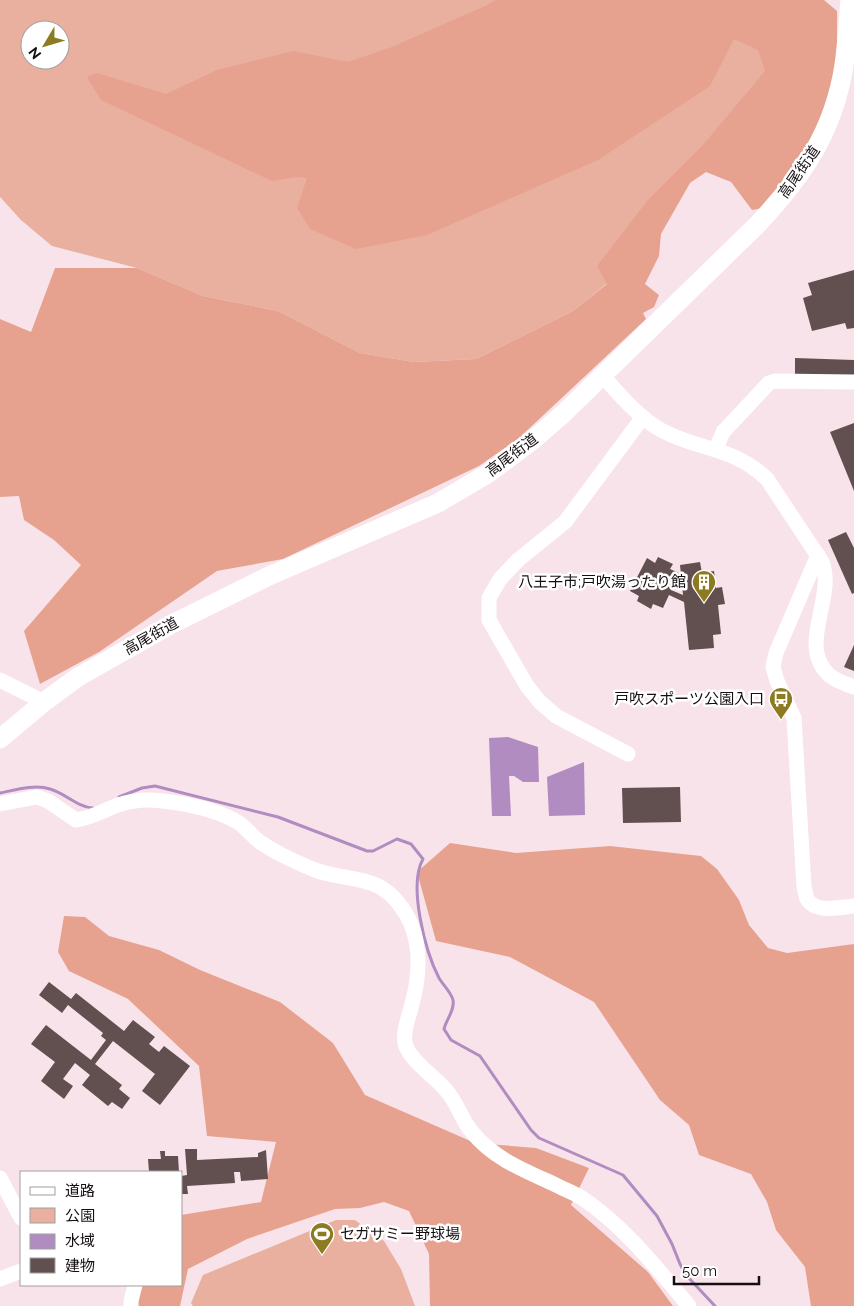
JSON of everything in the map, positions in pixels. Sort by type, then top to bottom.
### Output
[{"type":"main road","name":"高尾街道","points":[[0,739],[44,702],[78,677],[109,659],[271,575],[438,503],[504,463],[564,414],[758,224],[788,191],[807,166],[824,134],[839,90],[844,64],[850,0]]},
{"type":"street","points":[[602,375],[643,417],[660,429],[679,438],[736,456],[767,479],[818,555],[826,572],[826,584],[816,643],[817,655],[822,667],[831,677],[854,687]]},
{"type":"street","points":[[716,449],[723,432],[769,383],[775,381],[854,382]]},
{"type":"street","points":[[628,754],[556,716],[540,702],[526,686],[489,620],[489,598],[500,579],[518,560],[566,522],[643,417]]},
{"type":"street","points":[[818,555],[776,653],[773,667],[777,681],[794,718],[804,887],[808,900],[816,907],[827,909],[854,906]]},
{"type":"street","points":[[0,680],[44,702]]},
{"type":"street","points":[[0,804],[37,797],[48,800],[76,820],[90,818],[119,804],[141,800],[170,802],[204,809],[240,824],[262,844],[317,871],[377,885],[388,893],[405,912],[412,926],[418,948],[419,970],[416,992],[405,1032],[405,1042],[409,1052],[446,1089],[469,1129],[482,1144],[495,1155],[518,1168],[580,1197],[616,1224],[638,1246],[689,1306]]},
{"type":"street","points":[[0,1178],[20,1216]]},
{"type":"street","points":[[0,1279],[18,1272]]},
{"type":"street","points":[[131,1306],[135,1286]]},
{"type":"green space","points":[[0,0],[724,0],[786,53],[722,142],[615,277],[573,311],[476,359],[414,362],[360,353],[278,311],[203,296],[137,268],[52,246],[21,220],[0,197]]},
{"type":"green space","name":"セガサミー野球場","points":[[336,1220],[355,1220],[384,1241],[401,1269],[415,1306],[193,1306],[191,1303],[203,1275]]},
{"type":"shaded area","points":[[496,0],[824,0],[837,11],[837,59],[826,114],[770,207],[752,210],[731,182],[706,172],[690,183],[661,234],[659,256],[645,284],[659,295],[654,307],[643,313],[646,319],[519,438],[479,466],[283,559],[217,571],[99,652],[40,684],[24,631],[81,565],[54,540],[24,520],[19,496],[0,497],[0,319],[31,332],[55,268],[137,268],[203,296],[278,311],[360,353],[414,362],[476,359],[573,311],[607,284],[597,266],[648,200],[703,145],[765,71],[758,50],[734,39],[710,86],[598,160],[427,235],[356,249],[310,229],[297,208],[307,178],[296,177],[272,181],[101,100],[87,77],[97,73],[166,94],[217,70],[293,51],[348,62],[392,47]]},
{"type":"shaded area","points":[[450,843],[516,853],[610,846],[701,856],[717,869],[739,900],[749,925],[768,948],[787,953],[854,944],[854,1306],[811,1306],[805,1267],[776,1230],[767,1202],[751,1174],[699,1155],[689,1125],[660,1100],[594,1002],[510,957],[436,941],[417,872]]},
{"type":"shaded area","points":[[64,916],[85,917],[109,936],[159,950],[200,970],[280,1002],[333,1043],[365,1095],[475,1143],[536,1148],[589,1168],[571,1205],[648,1272],[673,1306],[430,1306],[429,1254],[409,1211],[384,1202],[360,1208],[335,1209],[247,1239],[188,1269],[180,1306],[138,1306],[138,1286],[182,1286],[182,1215],[261,1202],[276,1142],[207,1136],[199,1066],[128,999],[69,971],[58,952]]},
{"type":"water","points":[[508,737],[538,747],[539,782],[523,782],[514,776],[509,776],[511,816],[492,816],[489,738]]},
{"type":"water","points":[[584,762],[585,815],[549,816],[547,777]]},
{"type":"building","points":[[854,270],[854,328],[847,329],[845,323],[812,331],[803,298],[812,295],[808,283]]},
{"type":"building","points":[[795,358],[854,360],[854,380],[795,378]]},
{"type":"building","points":[[854,423],[854,491],[830,432]]},
{"type":"building","points":[[846,532],[854,548],[854,593],[852,594],[828,540]]},
{"type":"building","name":"八王子市;戸吹湯ったり館","points":[[658,557],[673,564],[670,569],[679,573],[671,590],[683,595],[680,565],[700,562],[702,573],[714,571],[716,588],[722,587],[725,604],[718,605],[721,634],[713,635],[714,648],[689,650],[684,602],[669,595],[663,608],[653,604],[651,609],[637,601],[639,596],[630,591],[647,558],[655,563]]},
{"type":"building","points":[[854,645],[854,671],[844,667]]},
{"type":"building","points":[[680,787],[681,822],[623,823],[622,788]]},
{"type":"building","points":[[49,982],[71,999],[76,993],[124,1031],[133,1020],[155,1037],[149,1044],[159,1052],[164,1046],[190,1066],[160,1105],[142,1091],[155,1074],[113,1041],[95,1064],[122,1085],[119,1089],[130,1098],[122,1109],[112,1102],[108,1106],[82,1085],[90,1075],[75,1063],[63,1079],[73,1086],[64,1099],[41,1081],[55,1062],[31,1044],[46,1025],[91,1060],[106,1040],[101,1036],[103,1033],[68,1005],[62,1013],[39,995]]},
{"type":"building","points":[[185,1149],[197,1149],[197,1160],[258,1157],[258,1153],[266,1150],[268,1179],[241,1181],[240,1172],[234,1172],[235,1183],[187,1186],[188,1194],[182,1194],[182,1176],[187,1175]]},
{"type":"building","points":[[160,1151],[165,1151],[165,1156],[178,1156],[179,1171],[149,1171],[148,1159],[161,1159]]},
{"type":"waterway","points":[[119,797],[142,788],[155,786],[278,817],[367,851],[373,851],[397,839],[411,844],[423,859],[417,885],[420,918],[428,952],[439,978],[451,994],[453,1000],[453,1007],[444,1029],[451,1040],[480,1056],[531,1130],[539,1138],[623,1175],[657,1216],[686,1275],[715,1306]]},
{"type":"waterway","points":[[0,793],[38,787],[55,791],[82,805],[93,808]]},
{"type":"place","name":"八王子市;戸吹湯ったり館","points":[[704,603]]},
{"type":"place","name":"戸吹スポーツ公園入口","points":[[781,720]]},
{"type":"place","name":"セガサミー野球場","points":[[322,1255]]}]
